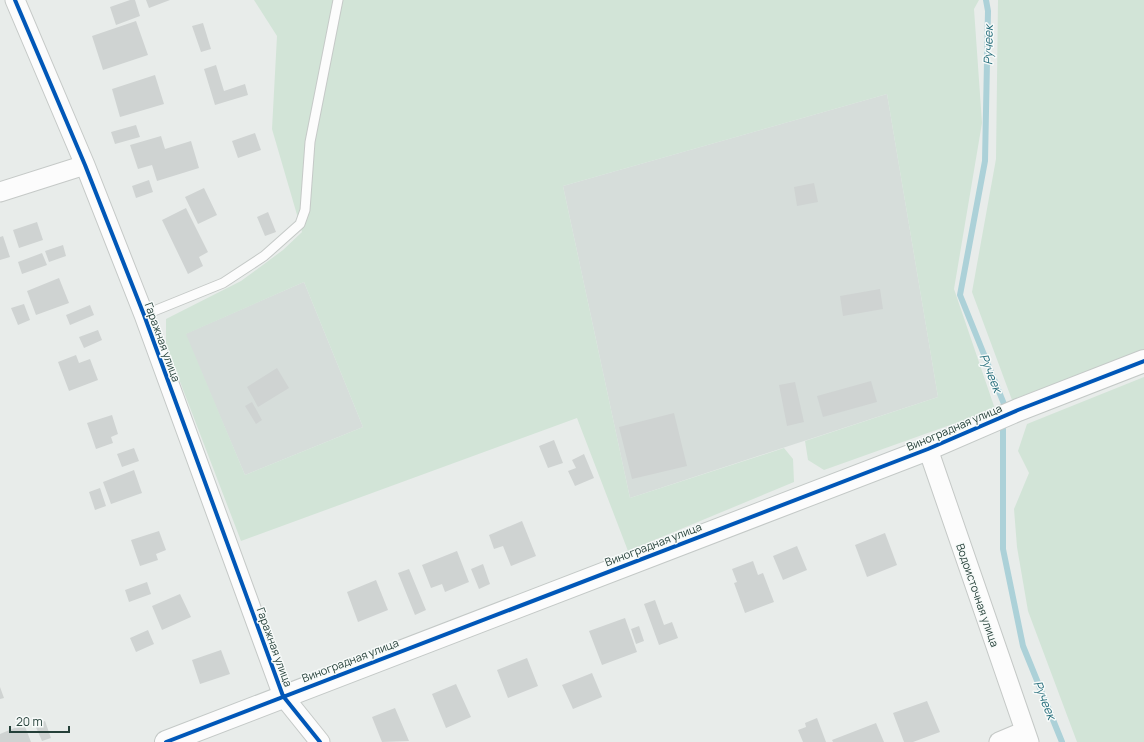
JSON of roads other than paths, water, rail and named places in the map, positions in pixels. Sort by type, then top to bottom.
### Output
[{"type":"street","name":"Гаражная улица","points":[[15,0],[85,165],[144,315],[283,696],[320,742]]},
{"type":"street","points":[[0,192],[85,165]]},
{"type":"street","name":"Виноградная улица","points":[[166,742],[928,448],[1018,410],[1144,361]]},
{"type":"street","name":"Водоисточная улица","points":[[928,448],[1027,737]]},
{"type":"street","points":[[999,742],[1027,737]]},
{"type":"lane","points":[[144,315],[223,283],[264,256],[300,224],[305,210],[310,142],[338,0]]},
{"type":"waterway","name":"Ручеек","points":[[986,0],[988,11],[985,161],[960,295],[1004,404],[1004,412]]},
{"type":"waterway","name":"Ручеек","points":[[1003,421],[1003,549],[1023,646],[1062,742]]}]
